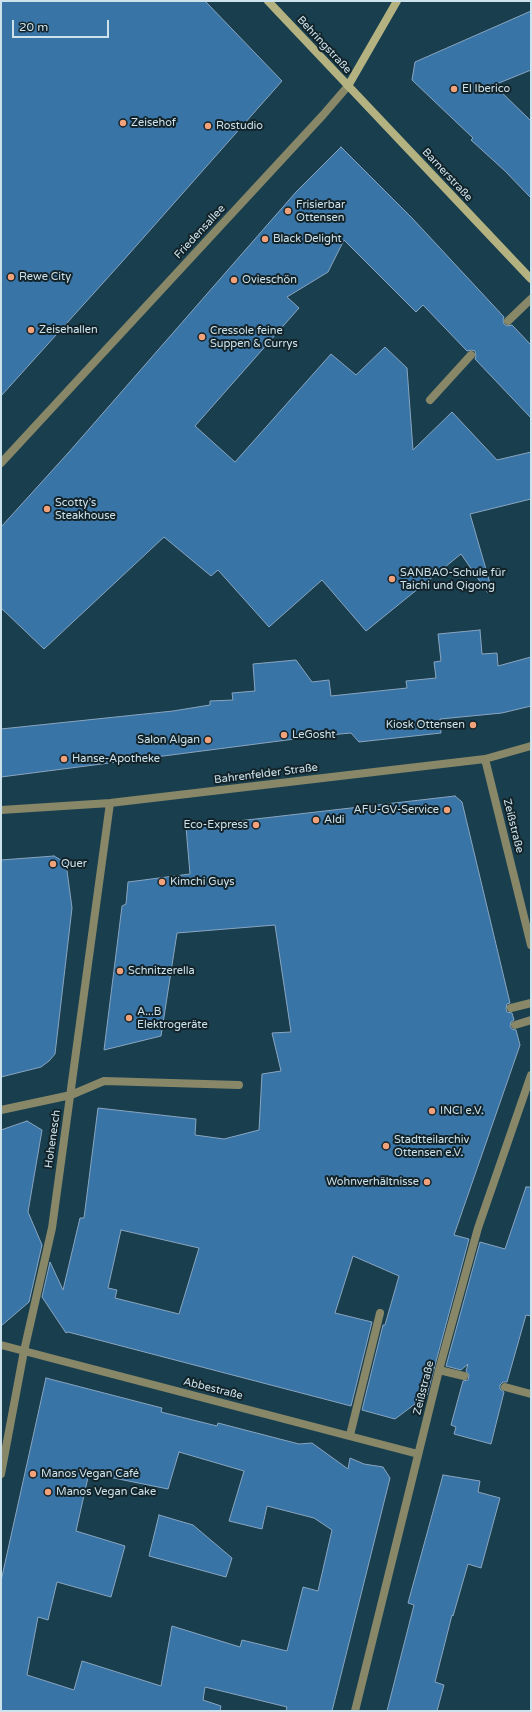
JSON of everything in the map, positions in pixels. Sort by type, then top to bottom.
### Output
[{"type":"main road","name":"Behringstraße","points":[[268,1],[348,86]]},
{"type":"main road","name":"Friedensallee","points":[[348,86],[397,1]]},
{"type":"main road","name":"Barnerstraße","points":[[348,86],[531,279]]},
{"type":"street","name":"Friedensallee","points":[[1,463],[323,115],[348,86]]},
{"type":"street","points":[[508,321],[531,299]]},
{"type":"street","points":[[430,400],[471,355]]},
{"type":"street","name":"Bahrenfelder Straße","points":[[1,810],[110,803],[485,759],[531,746]]},
{"type":"street","name":"Zeißstraße","points":[[485,759],[531,945]]},
{"type":"street","name":"Hohenesch","points":[[1,1474],[24,1351],[52,1228],[110,803]]},
{"type":"street","points":[[511,1008],[531,1003]]},
{"type":"street","points":[[515,1025],[531,1020]]},
{"type":"street","name":"Zeißstraße","points":[[355,1711],[439,1370],[478,1228],[531,1075]]},
{"type":"street","points":[[1,1110],[71,1095],[104,1081],[239,1085]]},
{"type":"street","points":[[350,1436],[380,1313]]},
{"type":"street","name":"Abbestraße","points":[[1,1345],[418,1454]]},
{"type":"street","points":[[439,1370],[464,1376]]},
{"type":"street","points":[[505,1387],[531,1394]]},
{"type":"building","name":"Zeisehof","points":[[1,1],[205,1],[282,81],[1,396]]},
{"type":"building","points":[[531,11],[531,70],[494,85],[531,121],[531,198],[505,171],[471,140],[473,138],[412,80],[415,62]]},
{"type":"building","points":[[341,147],[412,218],[504,317],[504,324],[507,326],[512,325],[531,345],[531,418],[475,359],[475,351],[467,351],[423,305],[416,312],[344,240],[328,272],[287,297],[299,308],[195,426],[235,462],[331,354],[356,375],[385,347],[407,368],[413,450],[452,412],[497,460],[531,452],[531,499],[470,514],[492,590],[488,593],[461,554],[366,631],[322,580],[269,627],[218,570],[211,576],[164,537],[44,649],[1,608],[1,527],[69,452],[296,192]]},
{"type":"building","points":[[480,630],[482,654],[497,653],[498,666],[531,657],[531,706],[502,713],[440,719],[441,733],[359,742],[351,733],[318,736],[1,777],[1,729],[173,711],[210,705],[210,701],[233,700],[232,693],[255,691],[253,664],[296,660],[312,682],[329,680],[331,696],[407,688],[406,681],[436,678],[434,662],[441,661],[438,634]]},
{"type":"building","points":[[455,796],[462,802],[510,1003],[507,1004],[506,1009],[507,1012],[512,1013],[514,1020],[511,1022],[510,1026],[512,1029],[516,1030],[520,1045],[454,1235],[469,1239],[427,1395],[395,1419],[362,1410],[383,1325],[385,1325],[399,1276],[353,1256],[335,1313],[372,1322],[351,1406],[68,1332],[66,1333],[42,1297],[50,1262],[63,1290],[80,1218],[84,1218],[98,1108],[196,1119],[195,1135],[224,1139],[259,1130],[262,1074],[281,1071],[272,1033],[291,1032],[275,925],[177,933],[161,1036],[104,1050],[122,906],[126,904],[128,882],[190,874],[186,827]],"holes":[[[121,1230],[199,1248],[179,1314],[115,1298],[117,1290],[108,1288]]]},
{"type":"building","points":[[54,856],[66,863],[72,908],[55,1054],[41,1067],[1,1077],[1,860]]},
{"type":"building","points":[[27,1121],[42,1130],[28,1212],[42,1245],[29,1302],[1,1326],[1,1130]]},
{"type":"building","points":[[526,1187],[531,1187],[531,1316],[526,1315],[507,1382],[503,1382],[500,1385],[500,1389],[504,1392],[491,1444],[454,1434],[456,1427],[451,1425],[463,1381],[468,1380],[469,1375],[466,1371],[468,1364],[461,1370],[446,1366],[480,1242],[505,1249]]},
{"type":"building","points":[[46,1378],[162,1408],[161,1412],[217,1426],[218,1423],[299,1444],[312,1443],[348,1469],[350,1458],[364,1464],[383,1467],[390,1478],[332,1711],[286,1711],[287,1707],[205,1687],[203,1700],[221,1706],[220,1711],[1,1711],[1,1581]],"holes":[[[179,1452],[244,1471],[229,1521],[262,1529],[267,1506],[314,1518],[332,1530],[318,1591],[303,1587],[287,1651],[242,1640],[240,1647],[172,1626],[161,1686],[82,1661],[74,1690],[27,1675],[38,1617],[48,1620],[57,1582],[111,1597],[125,1546],[76,1531],[89,1473],[168,1489]]]},
{"type":"building","points":[[443,1475],[480,1481],[478,1492],[500,1498],[481,1568],[468,1564],[453,1616],[452,1615],[435,1682],[444,1685],[437,1711],[387,1711],[414,1605],[408,1603]]},
{"type":"building","points":[[159,1515],[193,1525],[232,1558],[226,1577],[149,1556]]},
{"type":"place","name":"El Iberico","points":[[454,89]]},
{"type":"place","name":"Zeisehof","points":[[123,123]]},
{"type":"place","name":"Rostudio","points":[[208,126]]},
{"type":"place","name":"Frisierbar Ottensen","points":[[288,211]]},
{"type":"place","name":"Black Delight","points":[[265,239]]},
{"type":"place","name":"Rewe City","points":[[11,277]]},
{"type":"place","name":"Ovieschön","points":[[234,280]]},
{"type":"place","name":"Zeisehallen","points":[[31,330]]},
{"type":"place","name":"Cressole feine Suppen & Currys","points":[[202,337]]},
{"type":"place","name":"Scotty’s Steakhouse","points":[[47,509]]},
{"type":"place","name":"SANBAO-Schule für Taichi und Qigong","points":[[392,579]]},
{"type":"place","name":"Kiosk Ottensen","points":[[473,725]]},
{"type":"place","name":"LeGosht","points":[[284,735]]},
{"type":"place","name":"Salon Algan","points":[[208,740]]},
{"type":"place","name":"Hanse-Apotheke","points":[[64,759]]},
{"type":"place","name":"AFU-GV-Service","points":[[447,810]]},
{"type":"place","name":"Aldi","points":[[316,820]]},
{"type":"place","name":"Eco-Express","points":[[256,825]]},
{"type":"place","name":"Quer","points":[[53,864]]},
{"type":"place","name":"Kimchi Guys","points":[[162,882]]},
{"type":"place","name":"Schnitzerella","points":[[120,971]]},
{"type":"place","name":"A...B Elektrogeräte","points":[[129,1018]]},
{"type":"place","name":"INCI e.V.","points":[[432,1111]]},
{"type":"place","name":"Stadtteilarchiv Ottensen e.V.","points":[[386,1146]]},
{"type":"place","name":"Wohnverhältnisse","points":[[427,1182]]},
{"type":"place","name":"Manos Vegan Café","points":[[33,1474]]},
{"type":"place","name":"Manos Vegan Cake","points":[[48,1492]]}]
